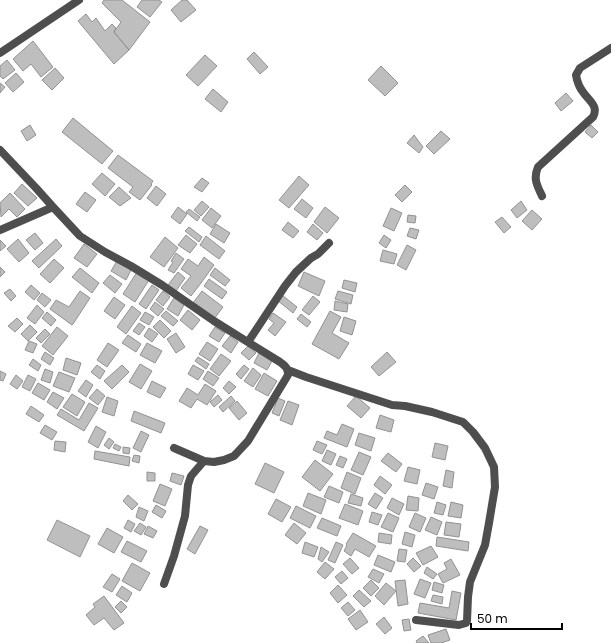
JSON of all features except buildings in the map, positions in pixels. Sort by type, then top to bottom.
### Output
[{"type":"street","points":[[0,53],[79,0]]},
{"type":"street","points":[[542,196],[536,178],[538,167],[593,117],[596,112],[595,107],[577,82],[576,75],[580,68],[611,48]]},
{"type":"street","points":[[0,150],[80,236],[162,285],[214,321],[280,362],[288,370],[313,380],[392,405],[405,406],[432,412],[463,422],[473,432],[485,448],[494,467],[495,487],[485,545],[470,582],[467,621],[466,623],[459,625],[416,620]]},
{"type":"street","points":[[0,230],[53,207]]},
{"type":"street","points":[[248,342],[296,272],[329,243]]},
{"type":"street","points":[[174,448],[204,462],[224,460],[234,456],[248,441],[288,375],[288,370]]},
{"type":"street","points":[[164,584],[174,556],[185,516],[188,485],[191,476],[204,462]]}]
